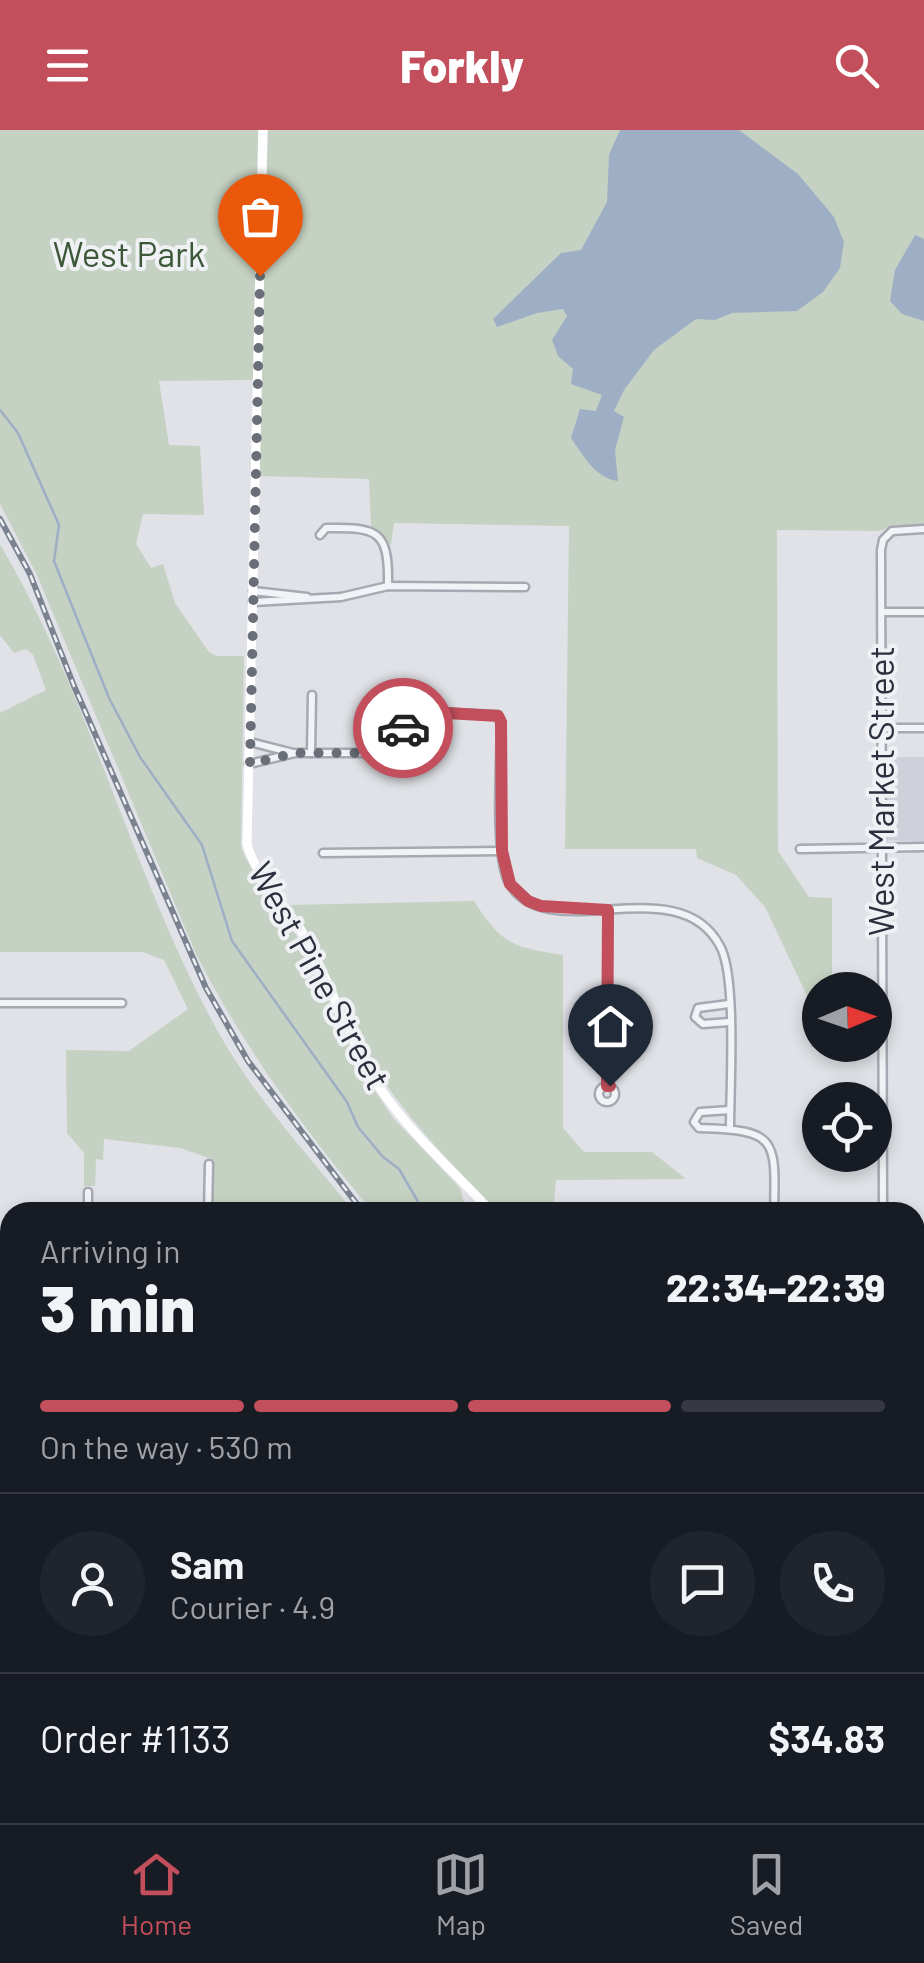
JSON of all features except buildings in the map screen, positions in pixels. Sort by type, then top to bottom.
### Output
[{"type":"street","name":"West Pine Street","points":[[263,130],[248,844],[251,858],[304,936],[350,1037],[378,1086],[416,1135],[482,1202]]},
{"type":"street","points":[[320,536],[326,528],[356,528],[379,535],[387,548],[388,586]]},
{"type":"street","name":"West Market Street","points":[[883,1202],[881,550],[887,534],[896,529],[924,529]]},
{"type":"street","points":[[253,596],[341,596],[388,586],[525,587]]},
{"type":"street","points":[[882,612],[924,612]]},
{"type":"street","points":[[311,753],[312,696]]},
{"type":"street","points":[[250,742],[295,753],[365,753],[422,714],[494,714],[501,722],[502,851],[510,884],[528,901],[554,909],[670,909],[710,931],[726,959],[730,1127]]},
{"type":"street","points":[[882,728],[924,728]]},
{"type":"street","points":[[250,764],[295,753]]},
{"type":"street","points":[[800,849],[924,847]]},
{"type":"street","points":[[324,853],[502,851]]},
{"type":"street","points":[[607,1086],[608,910]]},
{"type":"street","points":[[0,1003],[122,1003]]},
{"type":"street","points":[[729,1004],[703,1005],[695,1017],[703,1024],[729,1022]]},
{"type":"street","points":[[730,1110],[700,1112],[694,1122],[700,1128],[730,1127],[751,1131],[762,1138],[772,1154],[774,1202]]},
{"type":"street","points":[[208,1202],[210,1164]]},
{"type":"street","points":[[88,1192],[88,1202]]},
{"type":"shaded area","points":[[884,757],[924,757],[924,842],[886,840]]},
{"type":"green space","name":"West Park","points":[[0,130],[258,130],[253,380],[159,381],[169,445],[200,446],[204,515],[143,514],[136,544],[151,568],[163,564],[175,603],[209,652],[217,656],[244,656],[241,846],[245,857],[296,935],[374,1089],[393,1118],[460,1188],[464,1202],[365,1202],[255,1056],[196,954],[36,573],[0,504]]},
{"type":"green space","points":[[268,130],[924,130],[924,525],[894,525],[880,531],[777,530],[778,851],[809,897],[832,898],[832,972],[802,972],[802,985],[765,907],[736,875],[697,858],[696,849],[565,849],[569,526],[394,523],[391,545],[371,526],[369,479],[259,476]]},
{"type":"green space","points":[[0,544],[60,663],[160,910],[217,1030],[264,1101],[346,1202],[212,1202],[212,1159],[180,1148],[104,1139],[103,1160],[96,1159],[95,1186],[84,1186],[84,1153],[67,1133],[66,1050],[129,1051],[188,1009],[164,960],[143,952],[0,952],[0,713],[46,690],[33,655],[26,649],[14,653],[0,635]]},
{"type":"green space","points":[[474,901],[510,942],[563,955],[563,1128],[584,1152],[652,1152],[686,1179],[556,1180],[554,1202],[489,1202],[430,1140],[384,1081],[288,905]]},
{"type":"water","points":[[620,130],[739,130],[798,174],[834,217],[844,242],[840,268],[823,292],[797,311],[732,313],[715,320],[696,319],[654,350],[624,390],[614,411],[624,417],[615,450],[618,481],[597,471],[571,438],[580,409],[596,411],[602,395],[571,384],[573,369],[558,356],[552,340],[567,316],[563,309],[497,327],[493,319],[561,253],[581,250],[607,202],[609,155]]},
{"type":"water","points":[[915,235],[924,239],[924,321],[902,314],[890,301],[895,270]]},
{"type":"waterway","points":[[0,410],[18,433],[59,525],[54,561],[109,698],[140,757],[202,845],[232,941],[347,1102],[358,1127],[383,1157],[399,1169],[418,1202]]},
{"type":"railway","points":[[0,519],[30,574],[74,686],[206,988],[248,1061],[355,1202]]},
{"type":"way so far","points":[[260,276],[250,764],[295,753],[365,753],[403,728]]},
{"type":"route","points":[[403,728],[430,712],[498,716],[502,851],[510,884],[528,901],[541,906],[608,910],[610,1086]]}]
